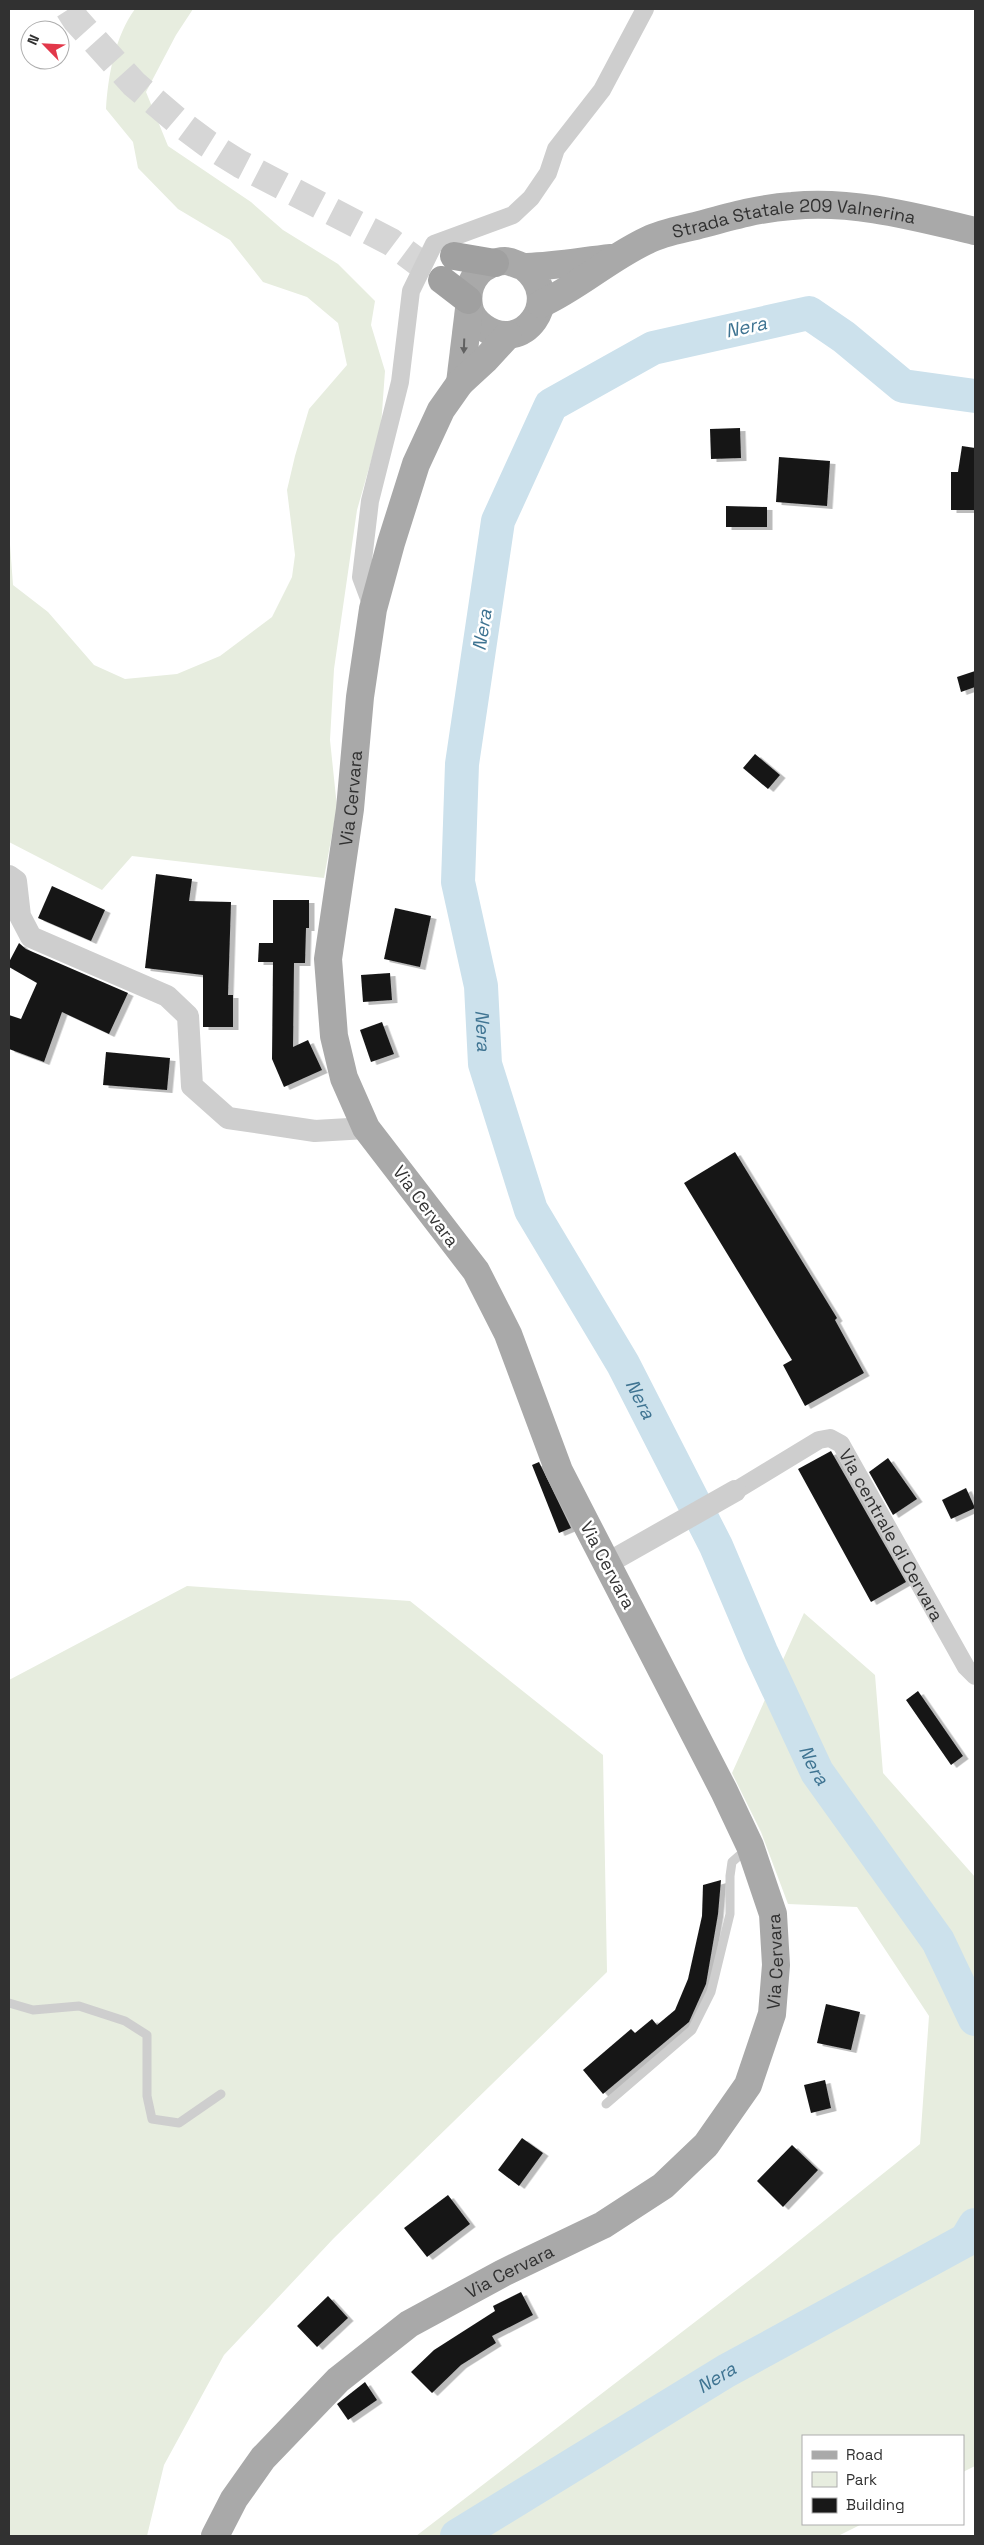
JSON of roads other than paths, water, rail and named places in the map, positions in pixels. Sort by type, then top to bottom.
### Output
[{"type":"highway","points":[[469,304],[448,268],[495,263]]},
{"type":"main road","name":"Strada Statale 209 Valnerina","points":[[541,304],[569,291],[615,257],[650,239],[747,212],[792,206],[843,206],[896,212],[975,231]]},
{"type":"main road","name":"Strada Statale 209 Valnerina","points":[[495,263],[510,262],[524,267],[615,257]]},
{"type":"main road","points":[[495,263],[478,273],[472,282],[469,304],[474,318],[488,331],[508,335],[517,333],[533,322],[541,304],[541,296],[536,279],[524,267]]},
{"type":"main road","name":"Via Cervara","points":[[460,382],[469,304]]},
{"type":"main road","name":"Via Cervara","points":[[215,2536],[234,2500],[263,2458],[338,2380],[409,2324],[503,2273],[611,2220],[663,2186],[706,2145],[748,2084],[772,2014],[776,1965],[773,1914],[750,1846],[724,1790],[559,1470],[508,1334],[476,1271],[366,1128],[344,1078],[334,1036],[328,960],[350,809],[360,697],[373,609],[391,543],[416,464],[441,410],[460,382],[485,360],[508,335]]},
{"type":"street","points":[[373,609],[361,577],[364,548],[370,500],[400,382],[411,291],[434,244],[513,215],[531,198],[548,173],[556,149],[602,90],[645,9]]},
{"type":"street","points":[[9,876],[16,881],[20,916],[31,937],[167,996],[188,1016],[192,1086],[228,1118],[315,1131],[366,1128]]},
{"type":"street","name":"Via centrale di Cervara","points":[[606,1564],[735,1492],[819,1440],[830,1438],[841,1444],[966,1667],[975,1676]]},
{"type":"lane","points":[[606,2104],[692,2030],[711,1992],[730,1914],[732,1862],[750,1846]]},
{"type":"lane","points":[[9,2003],[33,2010],[79,2006],[125,2021],[147,2035],[147,2096],[152,2119],[179,2123],[221,2094]]},
{"type":"waterway","name":"Nera","points":[[975,396],[903,386],[844,337],[809,313],[653,348],[551,405],[498,521],[462,764],[458,882],[481,986],[485,1064],[531,1210],[623,1364],[716,1546],[761,1652],[817,1772],[938,1941],[975,2019]]},
{"type":"waterway","name":"Nera","points":[[457,2536],[726,2371],[966,2240],[975,2225]]},
{"type":"tunnel","points":[[69,9],[76,20],[134,84],[208,144],[240,164],[391,242],[442,280]]}]
